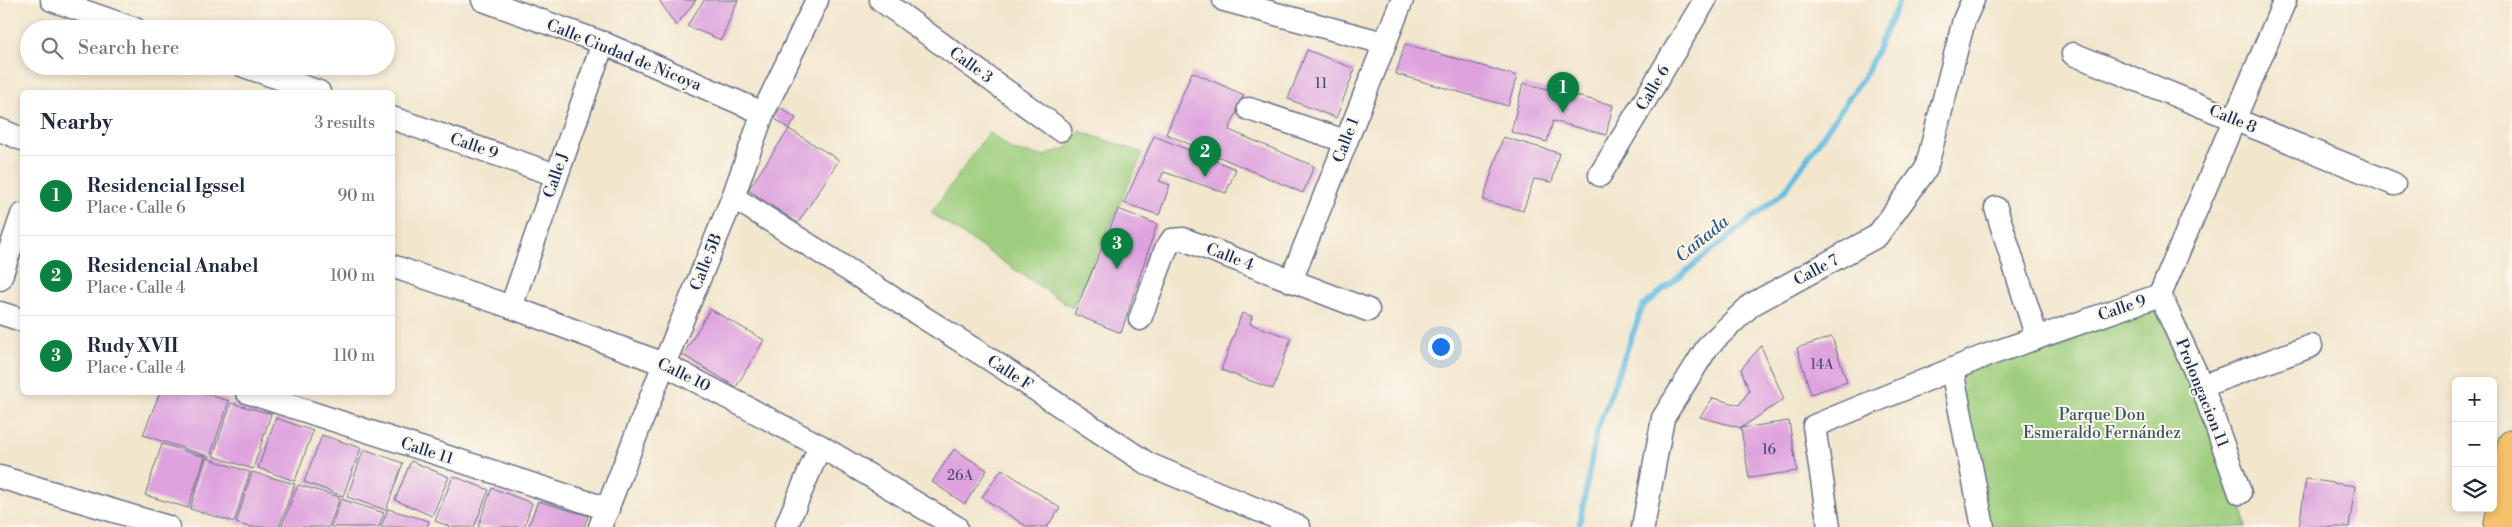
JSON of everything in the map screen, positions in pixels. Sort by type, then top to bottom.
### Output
[{"type":"main road","points":[[2498,527],[2511,456]]},
{"type":"street","points":[[52,0],[109,20]]},
{"type":"street","name":"Calle Ciudad de Nicoya","points":[[483,0],[603,43],[763,113]]},
{"type":"street","name":"Calle 5B","points":[[604,518],[664,364],[733,197],[763,113],[818,0]]},
{"type":"street","name":"Calle 3","points":[[881,0],[1060,130]]},
{"type":"street","points":[[1224,0],[1384,43]]},
{"type":"street","name":"Calle 1","points":[[1290,281],[1402,0]]},
{"type":"street","name":"Calle 6","points":[[1600,175],[1705,0]]},
{"type":"street","name":"Calle 7","points":[[1643,527],[1662,418],[1708,346],[1751,305],[1877,236],[1926,169],[1964,20],[1973,0]]},
{"type":"street","name":"Calle 9","points":[[1829,527],[1814,426],[1952,370],[2160,295],[2285,0]]},
{"type":"street","name":"Calle J","points":[[512,307],[556,174],[603,43]]},
{"type":"street","name":"Calle 8","points":[[2073,54],[2394,184]]},
{"type":"street","points":[[270,75],[313,90]]},
{"type":"street","points":[[1249,109],[1345,141]]},
{"type":"street","name":"Calle 9","points":[[395,119],[556,174]]},
{"type":"street","points":[[0,130],[20,138]]},
{"type":"street","name":"Calle F","points":[[733,197],[994,362],[1148,464],[1298,527]]},
{"type":"street","points":[[1996,208],[2037,338]]},
{"type":"street","points":[[0,279],[20,221]]},
{"type":"street","name":"Calle 4","points":[[1140,319],[1166,249],[1172,240],[1183,239],[1368,310]]},
{"type":"street","name":"Calle 10","points":[[395,267],[512,307],[664,364],[820,446],[956,527]]},
{"type":"street","name":"Prolongacion 11","points":[[2160,295],[2202,386],[2240,493]]},
{"type":"street","points":[[0,313],[20,319]]},
{"type":"street","points":[[2202,386],[2311,346]]},
{"type":"street","points":[[1952,370],[1983,527]]},
{"type":"street","name":"Calle 11","points":[[256,395],[604,518]]},
{"type":"street","points":[[786,527],[820,446]]},
{"type":"street","points":[[0,477],[168,527]]},
{"type":"green space","points":[[1079,131],[1143,153],[1072,308],[931,213],[989,132],[1012,150],[1043,156],[1067,148]]},
{"type":"green space","name":"Parque Don Esmeraldo Fernández","points":[[2160,295],[2240,493],[2246,527],[1983,527],[1952,370]]},
{"type":"building","points":[[659,0],[696,0],[676,26]]},
{"type":"building","points":[[704,0],[738,0],[721,40],[687,26]]},
{"type":"building","points":[[1405,44],[1517,76],[1508,106],[1396,74]]},
{"type":"building","points":[[1307,50],[1355,69],[1336,118],[1288,99]]},
{"type":"building","points":[[1192,72],[1244,95],[1229,130],[1314,166],[1303,193],[1166,134]]},
{"type":"building","points":[[1523,83],[1613,105],[1606,135],[1553,121],[1547,142],[1511,132]]},
{"type":"building","points":[[781,108],[796,118],[789,129],[774,118]]},
{"type":"building","points":[[789,129],[839,160],[798,223],[748,190]]},
{"type":"building","points":[[1154,136],[1236,169],[1226,193],[1164,172],[1159,181],[1170,185],[1159,215],[1124,203]]},
{"type":"building","points":[[1503,137],[1559,153],[1552,182],[1534,179],[1523,211],[1483,200]]},
{"type":"building","points":[[1118,209],[1157,224],[1121,333],[1074,314]]},
{"type":"building","points":[[710,309],[764,340],[736,387],[683,355]]},
{"type":"building","points":[[1242,313],[1252,316],[1250,324],[1291,338],[1273,389],[1221,370]]},
{"type":"building","points":[[1832,337],[1847,382],[1811,394],[1797,348]]},
{"type":"building","points":[[1761,346],[1784,399],[1741,428],[1700,417],[1713,398],[1739,405],[1749,391],[1741,369]]},
{"type":"building","points":[[159,395],[210,395],[229,401],[210,457],[143,435]]},
{"type":"building","points":[[231,403],[271,414],[253,469],[213,456]]},
{"type":"building","points":[[276,418],[313,431],[295,481],[258,468]]},
{"type":"building","points":[[1789,421],[1797,471],[1749,478],[1741,428]]},
{"type":"building","points":[[322,435],[361,448],[343,496],[304,482]]},
{"type":"building","points":[[162,444],[205,457],[188,508],[145,495]]},
{"type":"building","points":[[364,449],[403,463],[386,510],[347,497]]},
{"type":"building","points":[[954,449],[987,470],[965,504],[932,482]]},
{"type":"building","points":[[206,458],[250,472],[234,522],[190,509]]},
{"type":"building","points":[[411,461],[449,477],[432,516],[395,500]]},
{"type":"building","points":[[1002,469],[1060,508],[1047,527],[1027,527],[982,497]]},
{"type":"building","points":[[252,472],[295,484],[279,527],[250,527],[236,523]]},
{"type":"building","points":[[453,476],[489,490],[474,527],[451,527],[435,521]]},
{"type":"building","points":[[2306,479],[2355,486],[2349,527],[2299,527]]},
{"type":"building","points":[[298,485],[340,497],[329,527],[281,527]]},
{"type":"building","points":[[492,488],[532,503],[524,527],[478,527]]},
{"type":"building","points":[[341,499],[384,513],[379,527],[331,527]]},
{"type":"building","points":[[538,501],[588,516],[584,527],[528,527]]},
{"type":"building","points":[[388,509],[429,521],[427,527],[381,527]]},
{"type":"waterway","name":"Cañada","points":[[1579,527],[1597,431],[1643,306],[1784,192],[1867,72],[1900,0]]},
{"type":"place","name":"Residencial Igssel","points":[[1563,113]]},
{"type":"place","name":"Residencial Anabel","points":[[1205,177]]},
{"type":"place","name":"Rudy XVII","points":[[1117,269]]}]
